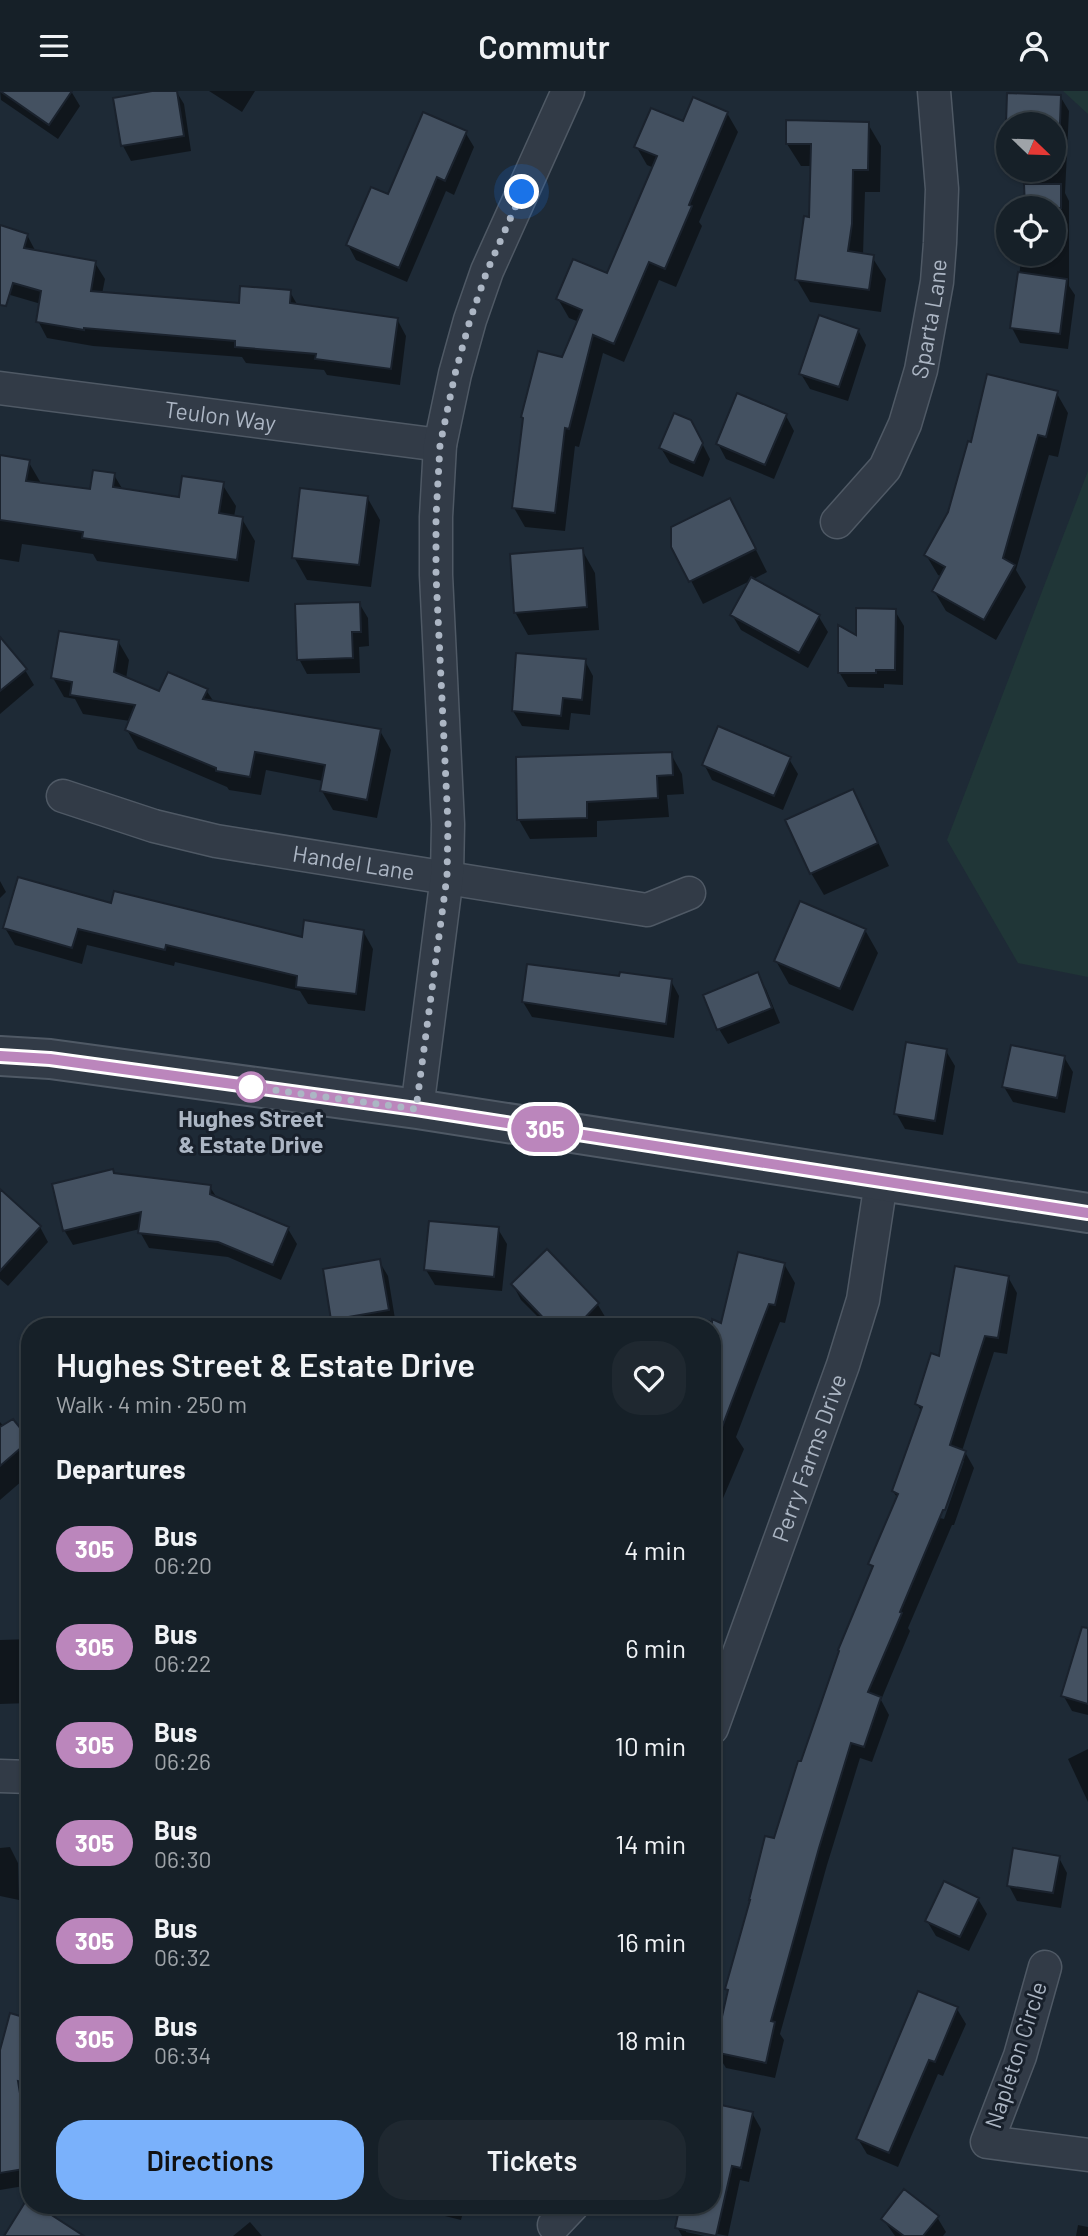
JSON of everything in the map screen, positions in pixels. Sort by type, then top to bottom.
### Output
[{"type":"street","points":[[416,1109],[447,876],[448,824],[436,575],[440,445],[455,374],[487,271],[569,91]]},
{"type":"street","name":"Sparta Lane","points":[[837,521],[885,468],[905,424],[921,370],[937,282],[940,243],[942,189],[934,91]]},
{"type":"street","name":"Teulon Way","points":[[0,388],[440,445]]},
{"type":"street","name":"Handel Lane","points":[[63,796],[154,826],[216,841],[647,910],[689,893]]},
{"type":"street","points":[[0,1056],[50,1059],[416,1109],[1088,1213]]},
{"type":"street","name":"Perry Farms Drive","points":[[721,1678],[726,1650],[816,1444],[843,1365],[863,1300],[881,1182]]},
{"type":"street","points":[[0,1776],[21,1777]]},
{"type":"street","name":"Napleton Circle","points":[[1045,1967],[1020,2056],[987,2142],[1088,2155]]},
{"type":"green space","points":[[1063,91],[1088,91],[1088,114]]},
{"type":"green space","points":[[1088,471],[1088,977],[1018,963],[947,840]]},
{"type":"building","points":[[0,91],[72,91],[49,125]]},
{"type":"building","points":[[152,91],[177,91],[184,136],[121,146],[113,98]]},
{"type":"building","points":[[1007,93],[1061,95],[1060,112],[1006,112]]},
{"type":"building","points":[[693,97],[728,112],[665,269],[649,262],[614,344],[593,335],[569,429],[565,428],[555,513],[512,508],[521,417],[538,351],[562,357],[582,310],[556,299],[573,259],[607,273],[657,156],[634,147],[651,108],[683,121]]},
{"type":"building","points":[[423,112],[467,131],[445,181],[437,177],[399,268],[346,245],[371,187],[388,194]]},
{"type":"building","points":[[786,120],[869,122],[868,170],[853,170],[852,224],[848,251],[874,255],[869,290],[795,280],[804,216],[809,217],[811,144],[786,144]]},
{"type":"building","points":[[1024,184],[1061,184],[1061,196],[1024,196]]},
{"type":"building","points":[[0,225],[28,234],[24,248],[96,261],[91,291],[239,303],[240,286],[291,290],[290,303],[398,318],[391,369],[315,359],[316,354],[235,347],[235,341],[84,330],[36,322],[41,291],[13,283],[6,306],[0,305]]},
{"type":"building","points":[[1018,272],[1067,279],[1060,334],[1010,328]]},
{"type":"building","points":[[819,315],[859,329],[839,387],[799,374]]},
{"type":"building","points":[[987,374],[1058,391],[1046,437],[1038,435],[1003,558],[1015,565],[984,620],[932,591],[945,567],[924,555],[948,512],[968,441],[971,442]]},
{"type":"building","points":[[737,393],[787,414],[765,465],[716,444]]},
{"type":"building","points":[[674,413],[691,420],[703,443],[694,463],[659,448]]},
{"type":"building","points":[[0,455],[30,460],[26,481],[90,489],[93,470],[115,473],[113,487],[179,497],[182,476],[224,482],[219,513],[243,517],[237,560],[82,538],[83,532],[0,520]]},
{"type":"building","points":[[300,488],[368,496],[359,565],[292,558]]},
{"type":"building","points":[[730,498],[756,549],[689,582],[671,547],[671,527]]},
{"type":"building","points":[[583,548],[587,607],[514,613],[510,554]]},
{"type":"building","points":[[751,577],[820,615],[799,653],[730,615]]},
{"type":"building","points":[[360,602],[361,632],[352,632],[353,658],[297,660],[295,604]]},
{"type":"building","points":[[856,608],[896,609],[895,670],[838,673],[838,625],[856,635]]},
{"type":"building","points":[[59,631],[119,640],[114,672],[159,691],[168,672],[208,689],[203,699],[381,729],[367,800],[320,791],[325,765],[255,752],[250,777],[216,771],[216,768],[125,730],[135,705],[70,695],[72,682],[51,678]]},
{"type":"building","points":[[0,637],[27,669],[0,691]]},
{"type":"building","points":[[516,653],[586,659],[582,700],[563,698],[561,716],[512,711]]},
{"type":"building","points":[[718,726],[791,757],[774,796],[702,765]]},
{"type":"building","points":[[672,752],[673,775],[657,776],[658,798],[587,802],[587,818],[517,820],[516,757]]},
{"type":"building","points":[[853,789],[878,843],[810,874],[785,820]]},
{"type":"building","points":[[18,877],[111,903],[114,891],[302,937],[304,920],[364,930],[356,994],[296,987],[297,976],[166,945],[165,950],[78,929],[72,948],[3,928]]},
{"type":"building","points":[[800,901],[866,929],[840,989],[774,961]]},
{"type":"building","points":[[527,964],[619,976],[620,972],[672,979],[666,1024],[522,1002]]},
{"type":"building","points":[[758,972],[772,1008],[717,1030],[703,995]]},
{"type":"building","points":[[906,1042],[947,1049],[935,1121],[894,1114]]},
{"type":"building","points":[[1011,1045],[1065,1056],[1057,1098],[1002,1087]]},
{"type":"building","points":[[113,1169],[114,1173],[211,1185],[210,1194],[289,1227],[273,1265],[218,1242],[138,1233],[141,1212],[63,1231],[52,1184]]},
{"type":"building","points":[[0,1189],[41,1226],[0,1271]]},
{"type":"building","points":[[429,1221],[499,1227],[494,1277],[424,1270]]},
{"type":"building","points":[[547,1249],[599,1303],[585,1318],[543,1318],[511,1284]]},
{"type":"building","points":[[738,1252],[785,1263],[775,1305],[769,1304],[721,1430],[721,1323]]},
{"type":"building","points":[[380,1259],[389,1310],[331,1318],[323,1269]]},
{"type":"building","points":[[955,1266],[1009,1276],[998,1338],[985,1336],[950,1445],[966,1451],[945,1510],[868,1692],[881,1697],[864,1747],[851,1743],[771,2021],[775,2022],[766,2063],[721,2053],[721,2021],[728,1990],[725,1989],[765,1836],[774,1838],[838,1650],[873,1566],[868,1564],[898,1494],[892,1491],[922,1407],[915,1404],[931,1353],[939,1356]]},
{"type":"building","points":[[13,1419],[21,1429],[21,1448],[0,1466],[0,1427]]},
{"type":"building","points":[[1082,1627],[1088,1628],[1088,1704],[1061,1696]]},
{"type":"building","points":[[1013,1848],[1060,1856],[1053,1893],[1007,1886]]},
{"type":"building","points":[[944,1881],[979,1898],[960,1937],[925,1921]]},
{"type":"building","points":[[918,1991],[958,2007],[935,2062],[929,2060],[889,2153],[856,2139]]},
{"type":"building","points":[[10,2013],[21,2016],[21,2082],[18,2081],[21,2099],[21,2170],[0,2173],[0,2050]]},
{"type":"building","points":[[721,2105],[753,2112],[741,2168],[732,2166],[716,2236],[675,2228],[678,2214],[721,2214]]},
{"type":"building","points":[[904,2189],[939,2216],[923,2236],[904,2236],[881,2219]]},
{"type":"building","points":[[21,2209],[21,2214],[50,2214],[84,2236],[4,2236]]},
{"type":"bus line","name":"305","points":[[0,1056],[50,1059],[416,1109],[1088,1213]]},
{"type":"place","name":"Hughes Street & Estate Drive","points":[[251,1087]]},
{"type":"route","points":[[251,1087],[416,1109],[447,876],[448,824],[436,575],[440,445],[470,320],[487,271],[522,192]]}]
